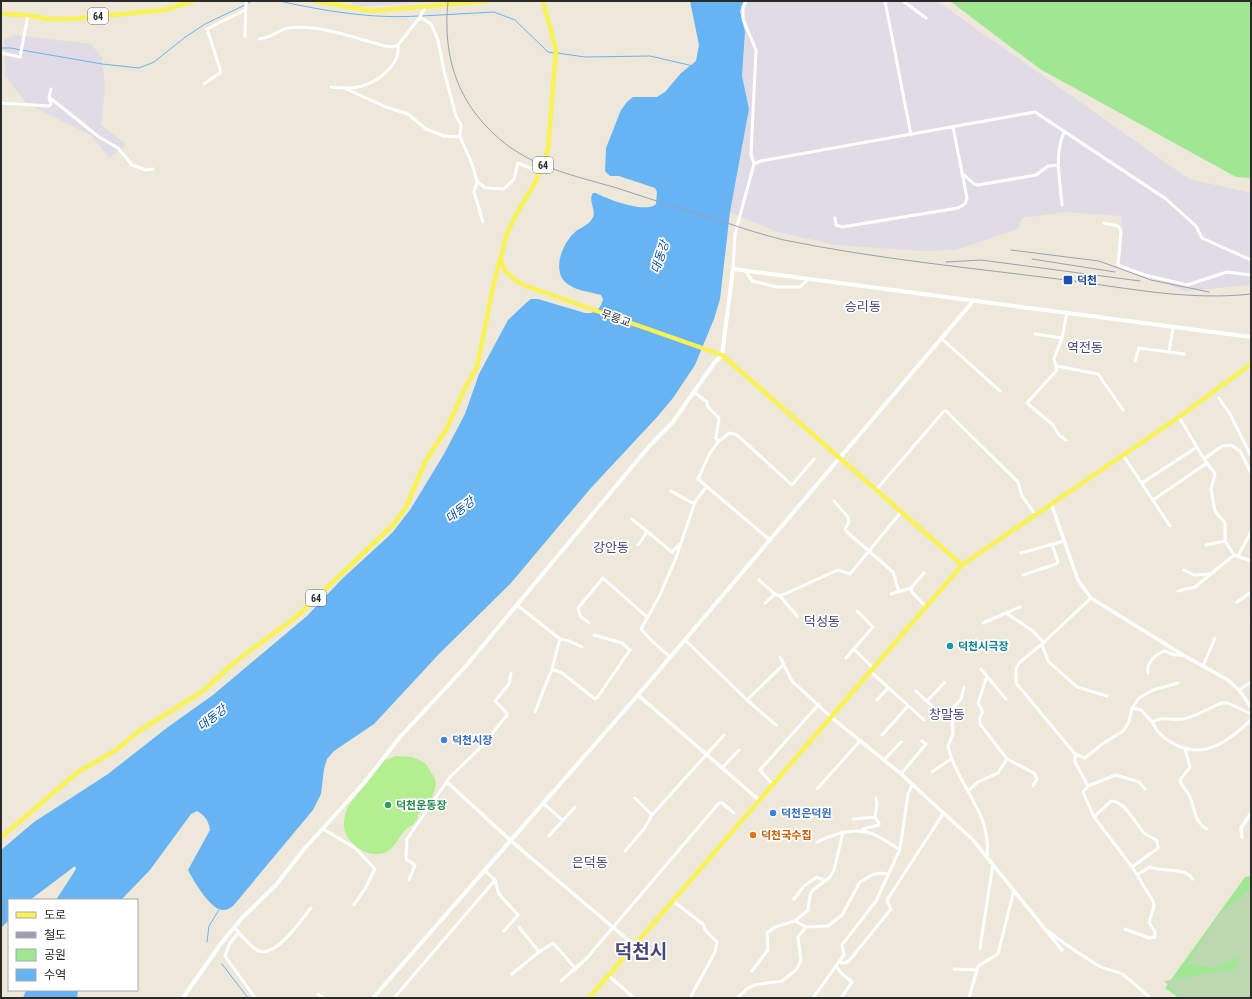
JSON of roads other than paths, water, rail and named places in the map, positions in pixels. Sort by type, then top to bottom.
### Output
[{"type":"main road","name":"64","points":[[1,14],[47,19],[94,17],[163,10],[194,1]]},
{"type":"main road","points":[[314,1],[372,11],[424,9],[487,1]]},
{"type":"main road","name":"64","points":[[1,837],[78,772],[116,750],[139,731],[203,691],[236,661],[296,617],[394,524],[406,507],[425,462],[447,428],[465,388],[477,367],[494,283],[507,233],[540,172],[548,150],[556,50],[543,1]]},
{"type":"main road","name":"무릉교","points":[[501,259],[502,265],[508,274],[524,285],[722,355]]},
{"type":"main road","points":[[183,998],[222,942],[276,885],[364,783],[400,737],[466,666],[651,444],[672,423],[715,362],[722,355],[733,269],[1067,312],[1250,338]]},
{"type":"main road","points":[[373,998],[638,695],[974,300]]},
{"type":"main road","points":[[722,355],[962,565]]},
{"type":"main road","points":[[590,998],[962,565],[1179,417],[1251,364]]},
{"type":"street","points":[[245,36],[246,1]]},
{"type":"street","points":[[733,269],[735,234],[754,164],[752,154],[756,50],[743,20],[743,7],[746,1]]},
{"type":"street","points":[[885,1],[911,135]]},
{"type":"street","points":[[903,1],[926,18]]},
{"type":"street","points":[[332,87],[344,88],[362,86],[385,72],[396,60],[399,52],[398,45],[420,17],[424,9]]},
{"type":"street","points":[[204,84],[221,72],[207,29],[245,10]]},
{"type":"street","points":[[1,53],[20,57],[28,16]]},
{"type":"street","points":[[420,17],[431,24],[438,40],[453,105],[462,125],[460,137],[472,164],[477,181],[474,192],[483,222]]},
{"type":"street","points":[[259,40],[275,35],[286,29],[313,28],[385,46],[398,45]]},
{"type":"street","points":[[344,88],[386,107],[408,114],[426,129],[444,136],[460,137]]},
{"type":"street","points":[[1,103],[48,106],[51,101],[49,97],[51,89]]},
{"type":"street","points":[[49,97],[99,137],[118,148],[132,164],[146,170],[153,169]]},
{"type":"street","points":[[754,164],[760,161],[1035,112],[1041,114],[1064,132],[1165,198],[1196,226],[1202,238],[1251,260]]},
{"type":"street","points":[[835,218],[836,225],[842,227],[958,208],[967,200],[953,127]]},
{"type":"street","points":[[1062,205],[1058,164],[1060,140],[1064,132]]},
{"type":"street","points":[[477,181],[485,188],[504,189],[514,179],[518,163],[540,172]]},
{"type":"street","points":[[963,173],[974,184],[978,185],[1036,175],[1048,166],[1058,164]]},
{"type":"street","points":[[1104,223],[1120,229],[1121,242],[1118,265],[1126,268],[1152,277],[1187,285],[1227,272],[1251,275]]},
{"type":"street","points":[[746,271],[752,281],[777,287],[800,287],[809,279]]},
{"type":"street","points":[[1066,440],[1059,435],[1053,425],[1027,403],[1057,370],[1054,358],[1062,338],[1067,312]]},
{"type":"street","points":[[1169,352],[1173,327]]},
{"type":"street","points":[[1035,334],[1062,338]]},
{"type":"street","points":[[942,339],[1000,390]]},
{"type":"street","points":[[1135,361],[1139,348],[1184,354]]},
{"type":"street","points":[[1057,366],[1098,374],[1123,410]]},
{"type":"street","points":[[694,392],[707,402],[708,408],[719,418],[716,438],[718,442]]},
{"type":"street","points":[[1219,398],[1230,414],[1250,450],[1251,456]]},
{"type":"street","points":[[876,490],[944,411],[946,411],[1018,482],[1022,496],[1035,514]]},
{"type":"street","points":[[1179,417],[1204,459],[1215,474],[1211,489],[1213,503],[1215,511],[1224,523],[1225,541],[1236,555],[1251,561]]},
{"type":"street","points":[[770,540],[698,479],[709,455],[718,442],[729,433],[737,435],[792,485],[814,459]]},
{"type":"street","points":[[1204,459],[1222,446],[1231,445],[1240,451],[1251,473]]},
{"type":"street","points":[[1142,483],[1197,446]]},
{"type":"street","points":[[1123,455],[1170,526]]},
{"type":"street","points":[[1153,500],[1207,463]]},
{"type":"street","points":[[670,657],[641,629],[646,616],[659,597],[681,543],[694,504],[707,486]]},
{"type":"street","points":[[671,491],[694,504]]},
{"type":"street","points":[[834,501],[848,517],[849,522],[845,529],[847,532],[893,572],[899,592]]},
{"type":"street","points":[[1051,503],[1078,580],[1091,598],[1183,655],[1228,680],[1239,690],[1251,707]]},
{"type":"street","points":[[780,596],[838,570],[850,574],[900,512]]},
{"type":"street","points":[[632,519],[672,552],[681,543]]},
{"type":"street","points":[[638,545],[647,532]]},
{"type":"street","points":[[1178,591],[1195,587],[1210,574],[1218,570],[1236,555],[1251,532]]},
{"type":"street","points":[[1021,553],[1064,541]]},
{"type":"street","points":[[1206,545],[1225,541]]},
{"type":"street","points":[[1023,576],[1058,562],[1052,544]]},
{"type":"street","points":[[1184,570],[1194,575],[1210,574]]},
{"type":"street","points":[[890,594],[911,588],[924,573]]},
{"type":"street","points":[[589,622],[580,616],[578,608],[603,578],[646,616]]},
{"type":"street","points":[[759,580],[775,594],[780,596],[797,616]]},
{"type":"street","points":[[911,588],[912,592],[926,607]]},
{"type":"street","points":[[1237,602],[1251,592]]},
{"type":"street","points":[[765,603],[775,594]]},
{"type":"street","points":[[1091,598],[1043,643],[1019,663],[1016,669],[1016,683],[1075,754],[1085,758],[1101,745],[1123,731],[1129,722],[1132,708],[1145,694],[1178,683]]},
{"type":"street","points":[[517,605],[560,639],[582,647]]},
{"type":"street","points":[[983,624],[1020,607]]},
{"type":"street","points":[[846,658],[873,627],[857,611]]},
{"type":"street","points":[[1006,613],[1033,631],[1043,643],[1048,661],[1077,687],[1107,696]]},
{"type":"street","points":[[552,669],[562,674],[595,699],[598,698],[630,650],[622,643],[594,635]]},
{"type":"street","points":[[1203,666],[1215,638]]},
{"type":"street","points":[[535,712],[552,669],[560,639]]},
{"type":"street","points":[[685,640],[747,700],[776,725]]},
{"type":"street","points":[[854,650],[888,688],[924,720]]},
{"type":"street","points":[[1148,674],[1147,667],[1150,662],[1161,652],[1164,651],[1175,655],[1183,655]]},
{"type":"street","points":[[780,657],[792,681],[819,704],[831,717],[901,774],[973,840],[1062,950]]},
{"type":"street","points":[[747,700],[783,665]]},
{"type":"street","points":[[981,669],[1006,699]]},
{"type":"street","points":[[409,880],[415,865],[406,859],[407,838],[448,783],[450,777],[482,746],[507,716],[507,713],[495,700],[509,684],[511,673]]},
{"type":"street","points":[[987,676],[978,703],[983,712],[980,717],[980,724],[1007,759],[1034,773],[1037,779],[1033,786]]},
{"type":"street","points":[[927,701],[945,682]]},
{"type":"street","points":[[1239,690],[1251,682]]},
{"type":"street","points":[[964,687],[961,699],[952,709],[953,734],[948,746],[951,759],[987,831],[987,856]]},
{"type":"street","points":[[877,700],[888,688]]},
{"type":"street","points":[[916,692],[932,706],[934,713]]},
{"type":"street","points":[[638,695],[760,800]]},
{"type":"street","points":[[1152,722],[1166,717],[1179,720],[1187,718],[1222,703],[1228,703],[1251,714]]},
{"type":"street","points":[[773,785],[760,770],[819,704]]},
{"type":"street","points":[[882,735],[908,706]]},
{"type":"street","points":[[1132,708],[1142,710],[1159,733],[1168,741],[1185,749],[1214,747],[1245,726],[1251,719]]},
{"type":"street","points":[[625,850],[644,829],[652,815],[724,735]]},
{"type":"street","points":[[817,788],[860,741]]},
{"type":"street","points":[[901,774],[926,744],[922,741]]},
{"type":"street","points":[[884,760],[901,742]]},
{"type":"street","points":[[1185,749],[1190,767],[1180,780],[1180,784],[1189,794],[1194,812],[1200,823],[1207,829]]},
{"type":"street","points":[[722,768],[739,750]]},
{"type":"street","points":[[1075,754],[1074,762],[1088,786]]},
{"type":"street","points":[[932,772],[951,759]]},
{"type":"street","points":[[968,791],[978,782],[998,773],[1007,759]]},
{"type":"street","points":[[1125,929],[1148,938],[1153,938],[1156,935],[1149,922],[1154,906],[1153,901],[1132,867],[1094,817],[1083,792],[1088,786],[1116,775],[1139,782],[1146,790]]},
{"type":"street","points":[[448,783],[510,840],[635,946]]},
{"type":"street","points":[[813,998],[844,955],[842,945],[876,901],[900,849],[908,794],[912,785]]},
{"type":"street","points":[[635,798],[652,815]]},
{"type":"street","points":[[862,832],[863,829],[879,825],[880,823],[875,817],[877,805],[876,798]]},
{"type":"street","points":[[1094,817],[1111,801],[1116,802],[1126,810],[1145,834],[1155,839],[1158,848],[1132,867]]},
{"type":"street","points":[[543,802],[562,820]]},
{"type":"street","points":[[561,981],[576,969],[719,803],[722,803],[734,813]]},
{"type":"street","points":[[549,836],[574,807]]},
{"type":"street","points":[[1242,837],[1242,828],[1251,812]]},
{"type":"street","points":[[839,962],[844,963],[849,961],[891,909],[887,900],[943,814]]},
{"type":"street","points":[[853,819],[875,817]]},
{"type":"street","points":[[323,829],[355,848],[375,869],[366,887],[354,905]]},
{"type":"street","points":[[817,842],[843,832],[862,832],[873,834],[900,849]]},
{"type":"street","points":[[752,971],[768,950],[767,933],[775,927],[794,921],[808,910],[810,895],[813,890],[826,881],[834,870],[843,832]]},
{"type":"street","points":[[980,948],[993,864]]},
{"type":"street","points":[[1137,875],[1150,867],[1167,871],[1178,871],[1193,879]]},
{"type":"street","points":[[484,870],[495,880],[499,894],[518,915],[504,931]]},
{"type":"street","points":[[794,921],[806,927],[820,927],[832,924],[842,915],[843,910],[860,882],[872,875],[880,873],[888,874]]},
{"type":"street","points":[[794,899],[811,881],[817,878],[826,881]]},
{"type":"street","points":[[394,998],[495,880]]},
{"type":"street","points":[[969,998],[980,963],[998,954],[1014,890]]},
{"type":"street","points":[[673,901],[704,925],[705,930],[717,942],[715,952],[690,998]]},
{"type":"street","points":[[235,928],[260,952],[270,952],[280,945],[311,908]]},
{"type":"street","points":[[519,927],[538,952]]},
{"type":"street","points":[[737,998],[754,985],[782,981],[796,970],[801,961],[798,937],[806,927]]},
{"type":"street","points":[[1044,928],[1067,946],[1078,951],[1101,967],[1110,968],[1122,974],[1150,998]]},
{"type":"street","points":[[238,932],[230,943],[225,956],[255,998]]},
{"type":"street","points":[[512,974],[550,943],[555,944],[576,969]]},
{"type":"street","points":[[836,966],[841,973],[852,982],[841,998]]},
{"type":"street","points":[[954,969],[977,970]]},
{"type":"street","points":[[609,976],[634,998]]},
{"type":"street","points":[[318,994],[323,998]]},
{"type":"water","name":"대동강","points":[[690,1],[744,1],[740,11],[745,32],[742,76],[749,109],[730,212],[720,299],[714,319],[695,365],[673,398],[590,489],[511,583],[439,654],[374,724],[334,751],[327,759],[324,769],[321,794],[313,810],[233,906],[224,910],[214,906],[203,894],[188,870],[210,830],[206,819],[197,811],[191,814],[150,870],[122,899],[57,899],[76,869],[75,866],[31,899],[8,899],[8,921],[1,928],[1,850],[34,822],[108,774],[168,727],[213,695],[307,616],[342,579],[392,533],[410,510],[444,454],[465,414],[479,374],[508,320],[531,299],[538,299],[585,313],[595,312],[601,306],[603,299],[601,295],[576,289],[569,285],[560,274],[560,260],[565,245],[573,234],[588,223],[594,216],[591,199],[593,193],[617,202],[636,206],[651,207],[656,204],[657,192],[655,188],[619,176],[610,176],[605,171],[606,148],[621,110],[627,102],[633,97],[657,97],[665,92],[681,73],[696,61],[699,45]]},
{"type":"water","points":[[26,991],[78,991],[77,998],[23,998]]},
{"type":"waterway","points":[[248,3],[252,1]]},
{"type":"waterway","points":[[279,1],[314,8],[366,15],[401,17],[419,16]]},
{"type":"waterway","points":[[1,48],[10,48],[102,64],[139,68],[154,62],[184,38],[205,24],[245,5]]},
{"type":"waterway","points":[[422,16],[494,12],[515,20],[548,52],[554,53]]},
{"type":"waterway","points":[[557,53],[585,57],[650,56],[693,66]]},
{"type":"waterway","points":[[207,942],[209,926],[219,910]]},
{"type":"waterway","points":[[222,964],[248,998]]},
{"type":"railway","points":[[448,1],[447,23],[451,63],[457,81],[466,99],[490,131],[520,154],[548,167],[760,234],[819,247],[889,258],[1158,293],[1205,296],[1251,294]]},
{"type":"railway","points":[[1011,250],[1099,261],[1151,280],[1209,292]]},
{"type":"railway","points":[[1032,259],[1115,272]]},
{"type":"railway","points":[[946,262],[981,260],[1140,281]]},
{"type":"place","name":"덕천","points":[[1068,280]]},
{"type":"place","name":"덕천시극장","points":[[950,646]]},
{"type":"place","name":"덕천시장","points":[[444,740]]},
{"type":"place","name":"덕천운동장","points":[[388,805]]},
{"type":"place","name":"덕천은덕원","points":[[773,813]]},
{"type":"place","name":"덕천국수집","points":[[753,835]]},
{"type":"district","name":"승리동","points":[[863,306]]},
{"type":"district","name":"역전동","points":[[1085,347]]},
{"type":"district","name":"강안동","points":[[611,547]]},
{"type":"district","name":"덕성동","points":[[822,621]]},
{"type":"district","name":"창말동","points":[[947,714]]},
{"type":"district","name":"은덕동","points":[[590,862]]},
{"type":"district","name":"덕천시","points":[[641,951]]}]
